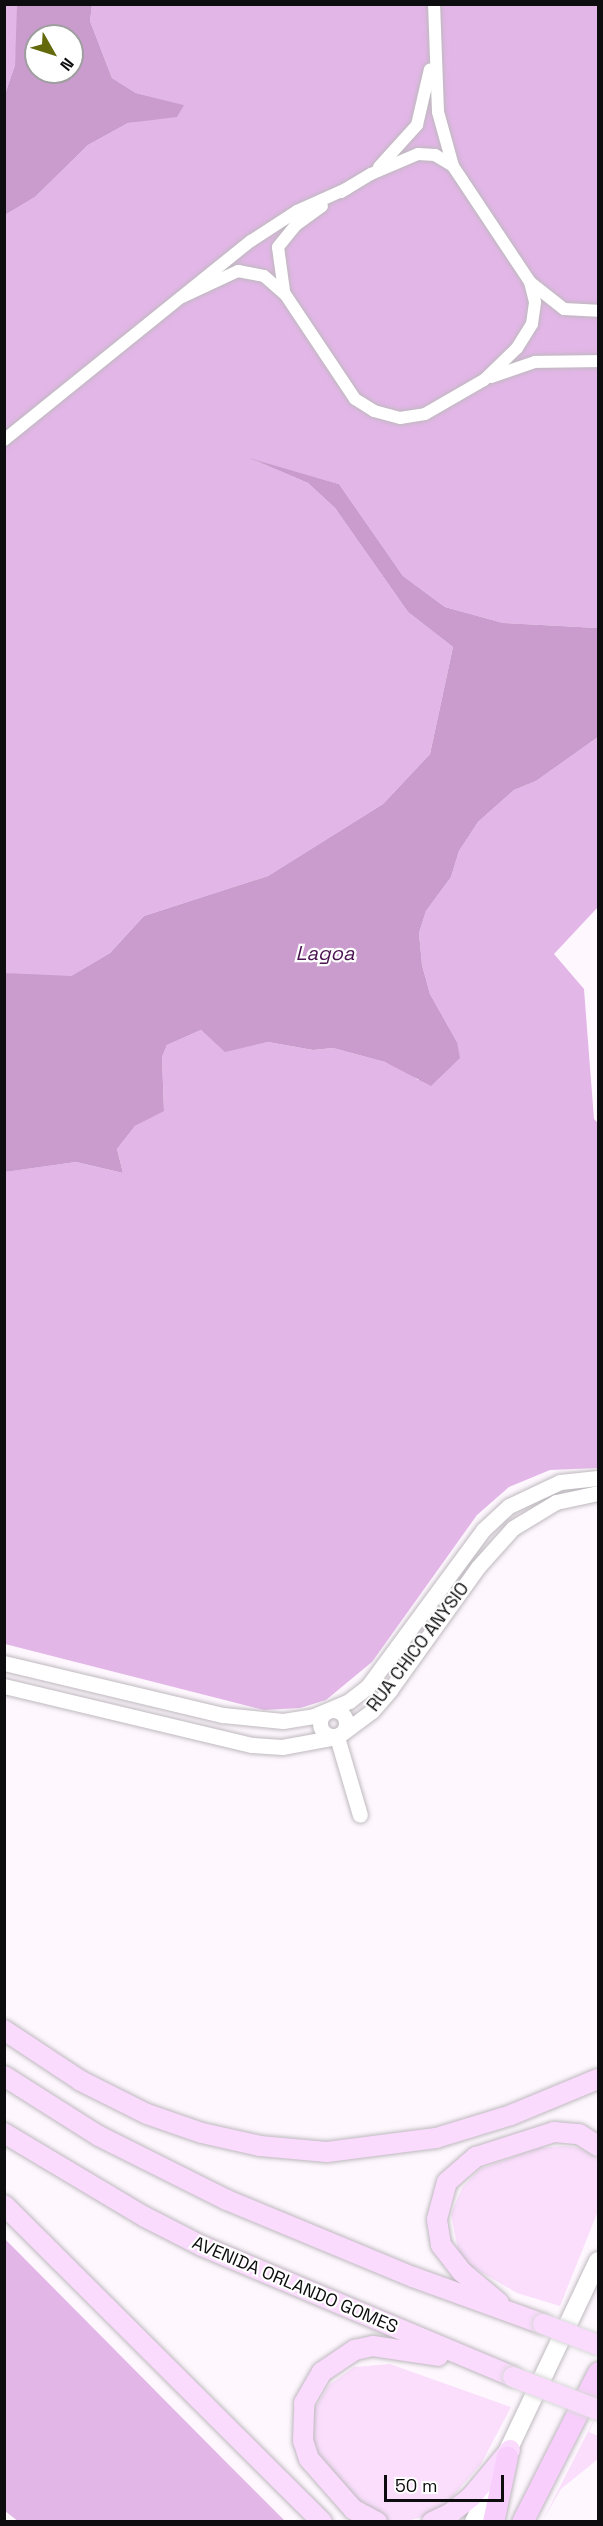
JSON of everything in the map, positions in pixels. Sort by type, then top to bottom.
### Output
[{"type":"highway","points":[[522,2522],[598,2372]]},
{"type":"highway","points":[[493,2522],[509,2452]]},
{"type":"main road","points":[[4,2030],[81,2081],[147,2114],[237,2141],[327,2152],[436,2138],[511,2115],[598,2079]]},
{"type":"main road","points":[[4,2076],[99,2136],[227,2200],[412,2277],[508,2310],[598,2345]]},
{"type":"main road","points":[[508,2310],[462,2272],[441,2245],[437,2219],[447,2182],[476,2157],[554,2132],[579,2134],[598,2146]]},
{"type":"main road","name":"AVENIDA ORLANDO GOMES","points":[[4,2133],[145,2217],[202,2246],[487,2367],[598,2410]]},
{"type":"main road","points":[[4,2205],[322,2522]]},
{"type":"main road","points":[[474,2522],[598,2261]]},
{"type":"main road","points":[[377,2522],[353,2509],[309,2459],[301,2424],[312,2385],[341,2356],[373,2346],[487,2367]]},
{"type":"main road","points":[[432,2522],[451,2513],[471,2497],[509,2452]]},
{"type":"street","points":[[434,4],[433,53],[438,112],[453,166],[530,282],[564,309],[598,311]]},
{"type":"street","points":[[371,174],[417,125],[433,53]]},
{"type":"street","points":[[4,440],[269,229],[297,211],[346,189],[371,174],[418,154],[435,155],[453,166]]},
{"type":"street","points":[[285,294],[277,257],[283,239],[346,189]]},
{"type":"street","points":[[182,297],[245,270],[264,276],[285,294],[344,388],[374,411],[400,418],[425,414],[484,380],[535,362],[598,361]]},
{"type":"street","points":[[484,380],[517,348],[529,330],[535,303],[530,282]]},
{"type":"street","name":"RUA CHICO ANYSIO","points":[[4,1663],[223,1715],[283,1721],[330,1709],[368,1686],[483,1530],[509,1506],[560,1482],[598,1478]]},
{"type":"street","name":"RUA CHICO ANYSIO","points":[[4,1686],[252,1745],[282,1747],[337,1737],[372,1711],[390,1690],[478,1567],[513,1528],[556,1502],[598,1493]]},
{"type":"street","points":[[330,1709],[338,1710],[346,1721],[337,1737],[360,1815]]},
{"type":"shaded area","points":[[5,5],[17,5],[19,19],[15,65],[5,94]]},
{"type":"shaded area","points":[[92,5],[598,5],[598,628],[503,623],[445,607],[403,576],[339,484],[254,460],[308,483],[335,508],[408,612],[453,647],[430,754],[383,804],[268,876],[144,916],[110,953],[71,976],[28,976],[5,973],[5,215],[35,197],[88,145],[128,123],[152,119],[183,105],[136,93],[112,78],[90,21]]},
{"type":"shaded area","points":[[598,737],[598,907],[554,954],[584,989],[594,1119],[598,1123],[598,1468],[550,1470],[509,1487],[477,1515],[372,1662],[326,1700],[300,1708],[264,1710],[5,1644],[4,1172],[76,1162],[123,1173],[117,1149],[135,1126],[164,1110],[162,1057],[167,1045],[201,1030],[225,1051],[268,1042],[313,1050],[333,1048],[385,1062],[407,1071],[418,1080],[457,1042],[430,994],[422,965],[419,933],[426,911],[451,877],[459,851],[478,822],[514,790],[536,781]]},
{"type":"shaded area","points":[[563,2146],[580,2148],[598,2159],[598,2211],[560,2306],[517,2293],[460,2260],[451,2214],[462,2188],[480,2169],[539,2148]]},
{"type":"shaded area","points":[[4,2238],[285,2521],[19,2522],[5,2511]]},
{"type":"shaded area","points":[[390,2364],[511,2407],[481,2464],[438,2513],[411,2520],[379,2520],[353,2503],[311,2446],[312,2413],[329,2385],[354,2367]]},
{"type":"shaded area","points":[[598,2412],[589,2432],[598,2436],[598,2459],[561,2489],[542,2522]]},
{"type":"water","points":[[17,5],[92,5],[90,21],[112,78],[136,93],[184,105],[177,117],[128,123],[88,145],[35,197],[5,215],[5,94],[15,65]]},
{"type":"water","name":"Lagoa","points":[[249,458],[339,484],[403,576],[445,607],[503,623],[598,628],[598,737],[536,781],[514,790],[478,822],[459,851],[451,877],[426,911],[419,933],[422,965],[430,994],[457,1042],[460,1058],[431,1086],[385,1062],[333,1048],[313,1050],[268,1042],[225,1052],[201,1030],[167,1045],[162,1057],[164,1111],[135,1126],[117,1149],[123,1173],[76,1162],[5,1172],[5,973],[71,976],[110,953],[144,916],[268,876],[383,804],[430,754],[453,647],[408,612],[335,508],[308,483]]}]
